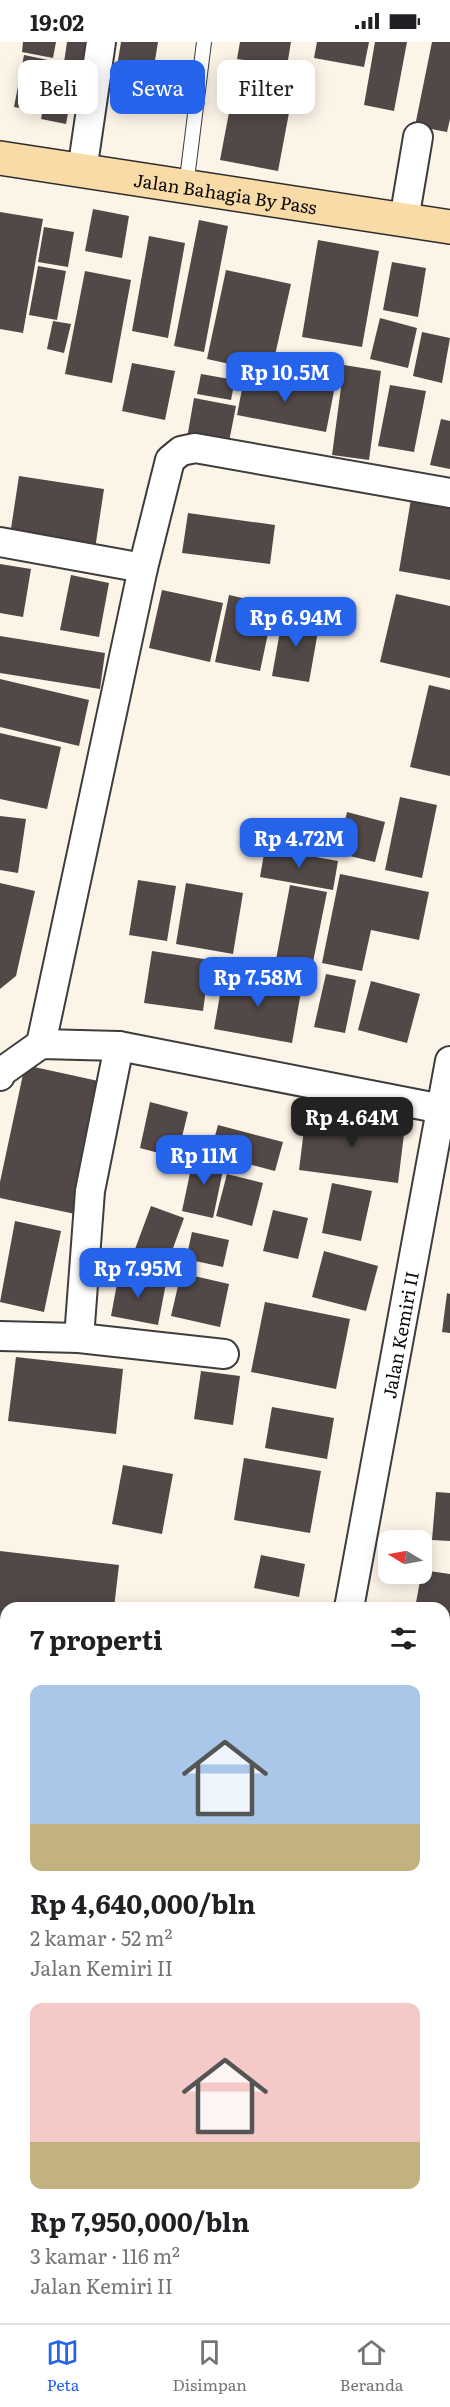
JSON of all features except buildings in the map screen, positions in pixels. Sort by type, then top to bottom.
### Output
[{"type":"main road","name":"Jalan Bahagia By Pass","points":[[0,158],[450,227]]},
{"type":"street","points":[[82,171],[101,42]]},
{"type":"street","points":[[404,220],[418,138]]},
{"type":"street","points":[[41,1044],[143,568],[170,460],[181,451],[195,448],[450,493]]},
{"type":"street","points":[[0,542],[143,568]]},
{"type":"street","points":[[0,1074],[41,1044],[119,1046],[442,1109]]},
{"type":"street","points":[[79,1338],[90,1191],[119,1046]]},
{"type":"street","name":"Jalan Kemiri II","points":[[350,1602],[450,1061]]},
{"type":"street","points":[[0,1336],[79,1338],[224,1354]]},
{"type":"lane","points":[[186,187],[204,42]]}]
